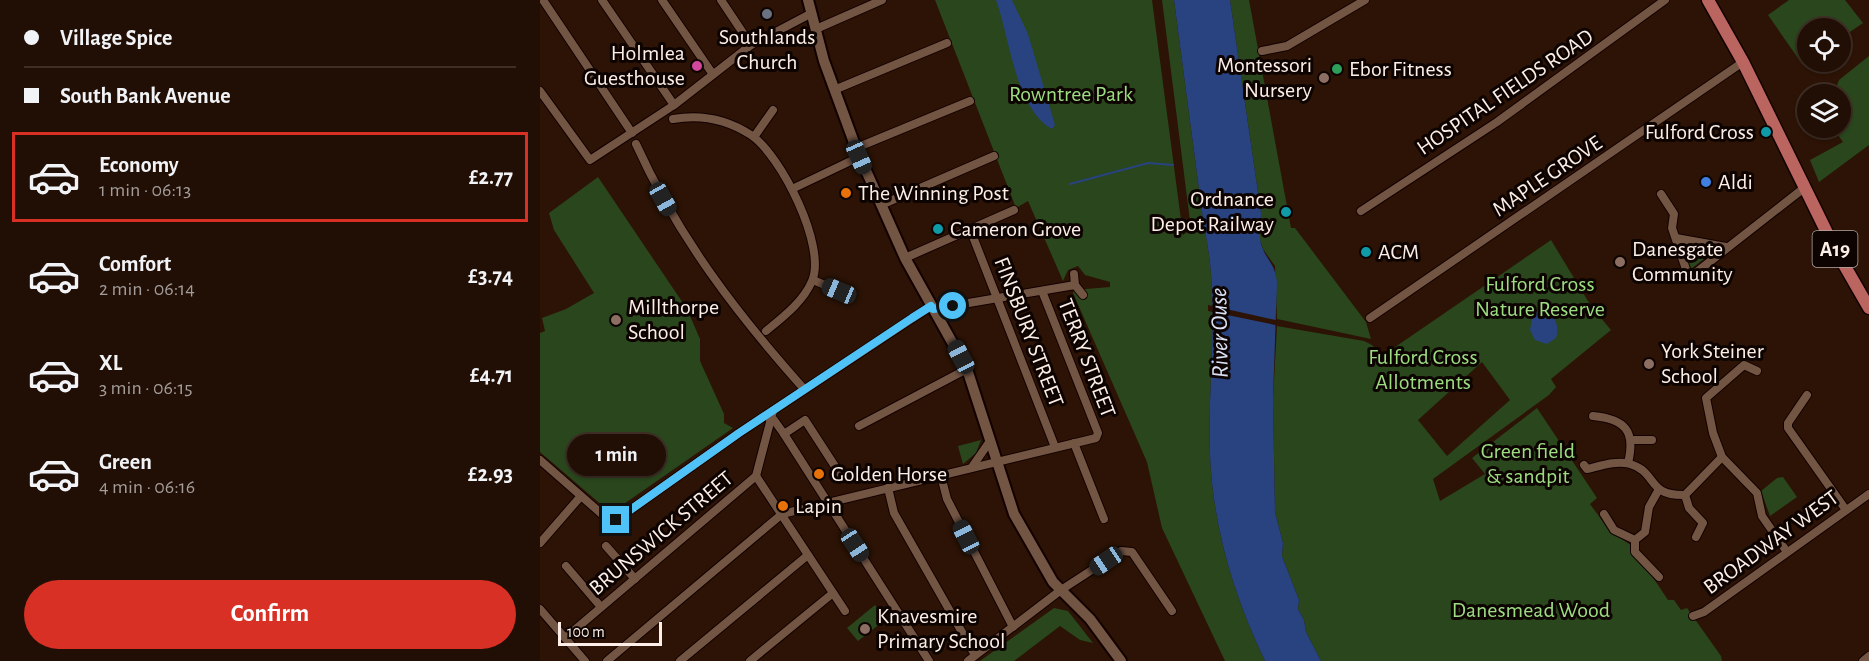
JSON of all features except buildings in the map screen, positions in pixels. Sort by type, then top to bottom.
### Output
[{"type":"main road","name":"A19","points":[[1708,0],[1743,62],[1804,188],[1867,302]]},
{"type":"street","points":[[543,0],[632,133]]},
{"type":"street","points":[[602,0],[674,105]]},
{"type":"street","points":[[662,0],[712,74]]},
{"type":"street","points":[[721,0],[752,45]]},
{"type":"street","points":[[808,0],[834,90],[857,153],[905,258],[968,369],[1014,514],[1039,560],[1060,590],[1090,619],[1121,661]]},
{"type":"street","points":[[816,29],[882,0]]},
{"type":"street","points":[[1262,51],[1287,46],[1365,0]]},
{"type":"street","name":"HOSPITAL FIELDS ROAD","points":[[1361,211],[1497,122],[1665,0]]},
{"type":"street","points":[[540,91],[590,160],[674,105],[752,45],[812,13]]},
{"type":"street","points":[[834,90],[947,43]]},
{"type":"street","name":"MAPLE GROVE","points":[[1371,318],[1743,62]]},
{"type":"street","points":[[792,189],[857,153],[970,101]]},
{"type":"street","points":[[754,137],[773,110]]},
{"type":"street","points":[[673,119],[691,117],[732,124],[754,137],[792,189],[814,245],[813,280],[790,311],[766,331]]},
{"type":"street","points":[[636,144],[679,229],[712,278],[758,338],[804,389]]},
{"type":"street","points":[[881,206],[994,156]]},
{"type":"street","points":[[1661,194],[1674,214],[1672,228],[1689,278],[1804,188]]},
{"type":"street","points":[[905,258],[1014,210]]},
{"type":"street","name":"FINSBURY STREET","points":[[970,229],[1055,447]]},
{"type":"street","points":[[1676,238],[1726,247]]},
{"type":"street","points":[[1074,274],[1075,285],[1083,295]]},
{"type":"street","points":[[813,280],[839,291]]},
{"type":"street","points":[[542,465],[612,523],[771,415],[804,389],[932,308],[1075,285]]},
{"type":"street","name":"TERRY STREET","points":[[1042,291],[1098,433],[1096,438],[1074,443]]},
{"type":"street","points":[[1757,371],[1744,365],[1706,398],[1713,433],[1722,458],[1757,494],[1762,516],[1787,552]]},
{"type":"street","points":[[859,426],[968,369]]},
{"type":"street","points":[[1807,395],[1788,423],[1788,428],[1846,510]]},
{"type":"street","points":[[771,415],[929,661]]},
{"type":"street","name":"BRUNSWICK STREET","points":[[565,638],[756,476],[771,415]]},
{"type":"street","points":[[1593,416],[1618,421],[1632,440],[1628,463]]},
{"type":"street","points":[[784,434],[805,420],[840,474]]},
{"type":"street","points":[[1632,440],[1652,440]]},
{"type":"street","points":[[972,467],[990,441]]},
{"type":"street","points":[[607,661],[782,514],[1074,443],[1104,519]]},
{"type":"street","points":[[1584,465],[1587,469],[1607,464],[1628,463],[1649,477],[1658,491],[1671,495],[1685,495],[1722,458]]},
{"type":"street","points":[[756,476],[845,611]]},
{"type":"street","points":[[940,476],[947,500],[1013,627]]},
{"type":"street","points":[[888,488],[894,513],[975,655]]},
{"type":"street","points":[[1635,540],[1645,532],[1649,507],[1658,491]]},
{"type":"street","name":"BROADWAY WEST","points":[[1693,616],[1704,612],[1869,494]]},
{"type":"street","points":[[1685,495],[1689,508],[1706,523],[1696,537]]},
{"type":"street","points":[[540,543],[581,496]]},
{"type":"street","points":[[1604,514],[1614,530],[1635,540]]},
{"type":"street","points":[[1635,540],[1635,552],[1659,577]]},
{"type":"street","points":[[606,546],[634,579]]},
{"type":"street","points":[[968,661],[1060,590],[1121,551],[1132,552],[1172,611]]},
{"type":"street","points":[[680,661],[807,555]]},
{"type":"street","points":[[566,566],[601,607]]},
{"type":"street","points":[[750,661],[832,594]]},
{"type":"street","points":[[540,609],[585,661]]},
{"type":"street","points":[[1863,661],[1869,656]]},
{"type":"green space","name":"Rowntree Park","points":[[935,0],[1152,0],[1183,235],[1191,229],[1162,0],[1174,0],[1212,283],[1210,455],[1212,482],[1227,561],[1244,612],[1265,661],[1225,661],[1162,528],[1147,462],[1073,293],[1074,290],[1110,287],[1110,282],[1085,275],[1078,266],[1068,270],[1063,281],[1028,201],[1016,208]]},
{"type":"green space","points":[[1230,0],[1249,0],[1291,228],[1295,228],[1366,322],[1371,339],[1277,319],[1275,266],[1263,249],[1260,240],[1261,213]]},
{"type":"green space","points":[[1789,0],[1845,0],[1863,23],[1851,31],[1851,18],[1797,18],[1797,57],[1768,15]]},
{"type":"green space","points":[[1869,56],[1869,145],[1819,182],[1810,160],[1843,142],[1840,138],[1851,138],[1851,84],[1838,84]]},
{"type":"green space","name":"Millthorpe School","points":[[598,177],[687,309],[700,339],[700,361],[724,414],[724,423],[733,428],[611,513],[540,452],[540,333],[545,331],[542,318],[566,309],[594,293],[554,230],[549,213]]},
{"type":"green space","points":[[1551,240],[1591,306],[1611,330],[1551,379],[1556,387],[1549,395],[1433,479],[1440,501],[1485,474],[1472,458],[1537,408],[1597,498],[1590,504],[1609,530],[1632,546],[1639,563],[1648,570],[1668,600],[1674,600],[1681,610],[1687,608],[1721,656],[1722,661],[1321,661],[1306,632],[1304,620],[1298,609],[1299,600],[1282,556],[1283,543],[1275,512],[1273,399],[1277,326],[1364,341],[1372,345],[1382,356]],"holes":[[[1482,362],[1510,400],[1447,456],[1418,420]]]},
{"type":"green space","points":[[1686,243],[1718,248],[1691,269],[1682,247]]},
{"type":"green space","points":[[981,440],[976,453],[963,464],[958,446]]},
{"type":"green space","points":[[1783,477],[1797,497],[1770,516],[1761,491],[1777,478]]},
{"type":"green space","points":[[875,605],[886,619],[858,641],[847,628]]},
{"type":"green space","points":[[1054,608],[1068,611],[1093,643],[1080,640],[1060,626],[1014,661],[980,661]]},
{"type":"water","points":[[996,0],[1012,0],[1028,34],[1055,125],[1052,129],[1040,119],[1022,89]]},
{"type":"water","name":"River Ouse","points":[[1174,0],[1230,0],[1261,213],[1261,243],[1275,271],[1277,282],[1273,399],[1275,512],[1283,543],[1282,556],[1299,600],[1298,609],[1304,620],[1306,632],[1321,661],[1265,661],[1235,587],[1221,535],[1210,455],[1212,283]]},
{"type":"water","points":[[1541,309],[1553,316],[1556,324],[1556,338],[1547,344],[1535,340],[1530,330],[1533,315]]},
{"type":"pier","points":[[1208,305],[1280,321],[1280,326],[1208,311]]},
{"type":"waterway","points":[[1070,184],[1148,163],[1173,165]]},
{"type":"place","name":"Southlands Church","points":[[767,14]]},
{"type":"place","name":"Holmlea Guesthouse","points":[[697,66]]},
{"type":"place","name":"Ebor Fitness","points":[[1337,69]]},
{"type":"place","name":"Montessori Nursery","points":[[1324,78]]},
{"type":"place","name":"Fulford Cross","points":[[1766,132]]},
{"type":"place","name":"Aldi","points":[[1706,182]]},
{"type":"place","name":"The Winning Post","points":[[846,193]]},
{"type":"place","name":"Ordnance Depot Railway","points":[[1286,212]]},
{"type":"place","name":"Cameron Grove","points":[[938,229]]},
{"type":"place","name":"ACM","points":[[1366,252]]},
{"type":"place","name":"Danesgate Community","points":[[1620,262]]},
{"type":"place","name":"Millthorpe School","points":[[616,320]]},
{"type":"place","name":"York Steiner School","points":[[1649,364]]},
{"type":"place","name":"Golden Horse","points":[[819,474]]},
{"type":"place","name":"Lapin","points":[[783,506]]},
{"type":"place","name":"Knavesmire Primary School","points":[[865,629]]},
{"type":"route","points":[[616,520],[874,342],[931,306],[933,309],[953,306]]},
{"type":"park label","name":"Fulford Cross Nature Reserve","points":[[1540,296]]},
{"type":"park label","name":"Fulford Cross Allotments","points":[[1423,370]]},
{"type":"park label","name":"Green field & sandpit","points":[[1528,464]]},
{"type":"park label","name":"Danesmead Wood","points":[[1531,610]]}]
